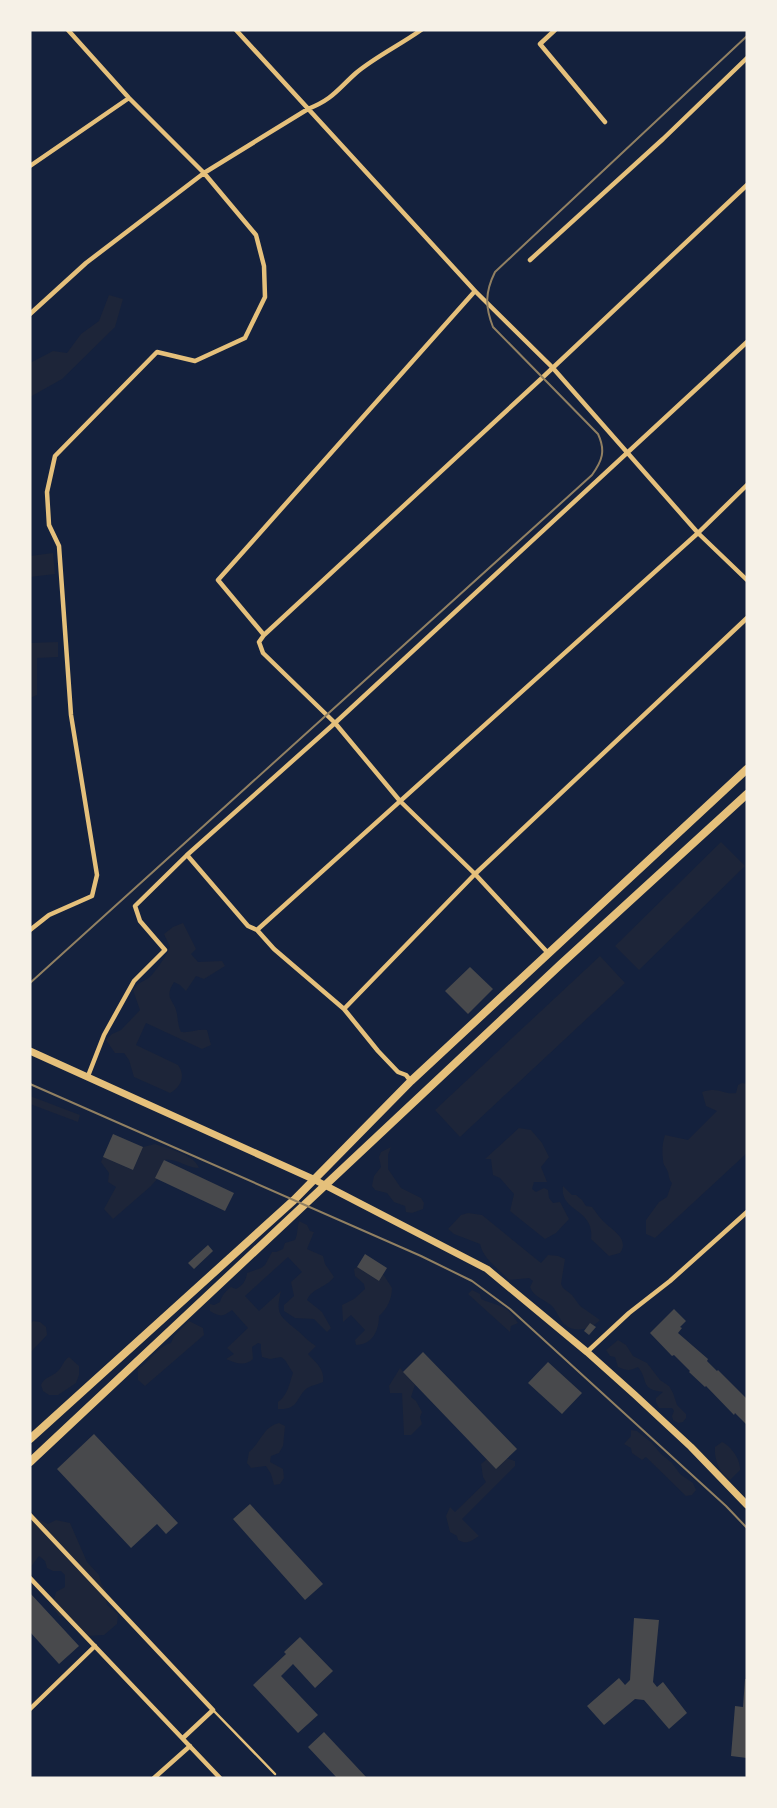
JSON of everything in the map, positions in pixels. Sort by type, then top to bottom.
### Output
[{"type":"highway","points":[[30,1439],[294,1200],[411,1081],[747,769]]},
{"type":"highway","points":[[30,1462],[561,964],[747,794]]},
{"type":"main road","points":[[30,1051],[313,1179],[487,1269],[587,1352],[691,1447],[747,1505]]},
{"type":"street","points":[[30,930],[49,915],[92,896],[97,875],[71,715],[59,546],[49,524],[47,492],[55,456],[157,352],[195,361],[245,338],[265,297],[264,266],[256,235],[204,173],[129,98],[68,30]]},
{"type":"street","points":[[236,30],[475,291],[552,367],[698,534],[747,580]]},
{"type":"street","points":[[30,314],[86,263],[204,173],[308,109],[326,102],[355,74],[421,30]]},
{"type":"street","points":[[555,30],[540,44],[605,122]]},
{"type":"street","points":[[530,260],[747,58]]},
{"type":"street","points":[[30,166],[129,98]]},
{"type":"street","points":[[548,953],[475,874],[400,801],[335,723],[263,653],[259,642],[747,185]]},
{"type":"street","points":[[264,635],[218,580],[475,291]]},
{"type":"street","points":[[87,1077],[104,1035],[134,981],[165,950],[139,922],[135,906],[187,855],[335,723],[747,342]]},
{"type":"street","points":[[257,930],[698,534],[747,485]]},
{"type":"street","points":[[344,1009],[475,874],[747,618]]},
{"type":"street","points":[[187,855],[248,926],[257,930],[274,949],[344,1009],[378,1051],[411,1081]]},
{"type":"street","points":[[587,1352],[747,1212]]},
{"type":"street","points":[[30,1515],[213,1710],[183,1738]]},
{"type":"street","points":[[30,1578],[220,1778]]},
{"type":"street","points":[[30,1709],[95,1646]]},
{"type":"street","points":[[154,1778],[190,1746]]},
{"type":"lane","points":[[213,1710],[275,1774]]},
{"type":"shaded area","points":[[109,295],[123,299],[115,327],[62,379],[30,397],[30,363],[53,351],[67,353],[81,334],[99,321]]},
{"type":"shaded area","points":[[53,553],[55,574],[30,577],[30,556]]},
{"type":"shaded area","points":[[58,642],[58,657],[37,658],[37,695],[30,698],[30,643]]},
{"type":"shaded area","points":[[721,842],[745,866],[639,970],[615,946]]},
{"type":"shaded area","points":[[183,923],[196,949],[191,954],[198,962],[222,961],[225,966],[204,979],[196,976],[186,991],[174,982],[170,992],[181,1032],[207,1030],[211,1045],[202,1049],[146,1023],[136,1045],[178,1065],[182,1073],[181,1081],[170,1093],[134,1077],[124,1053],[115,1053],[106,1040],[121,1030],[140,1010],[133,990],[151,976],[167,954],[170,947],[164,934]]},
{"type":"shaded area","points":[[600,956],[625,983],[460,1137],[435,1110]]},
{"type":"shaded area","points":[[747,1084],[747,1153],[655,1238],[646,1234],[646,1220],[659,1202],[667,1197],[672,1183],[663,1162],[665,1135],[688,1140],[717,1111],[706,1106],[702,1092],[713,1090],[736,1093],[738,1085]]},
{"type":"shaded area","points":[[30,1096],[80,1115],[78,1122],[30,1104]]},
{"type":"shaded area","points":[[519,1128],[531,1130],[549,1157],[541,1167],[547,1182],[534,1182],[532,1189],[536,1192],[544,1188],[548,1190],[549,1198],[553,1203],[560,1202],[569,1219],[556,1233],[545,1239],[510,1211],[514,1194],[500,1178],[493,1175],[491,1159],[485,1159]]},
{"type":"shaded area","points":[[155,1144],[192,1159],[199,1168],[164,1160],[157,1179],[151,1186],[113,1219],[104,1209],[116,1187],[108,1182],[109,1173],[101,1162],[103,1157],[133,1170],[143,1147]]},
{"type":"shaded area","points":[[391,1147],[388,1169],[401,1188],[421,1198],[423,1209],[406,1212],[405,1206],[394,1202],[387,1193],[375,1190],[372,1186],[374,1176],[381,1167],[381,1152]]},
{"type":"shaded area","points":[[563,1186],[586,1206],[592,1207],[619,1235],[623,1243],[620,1253],[609,1256],[591,1239],[588,1221],[566,1201]]},
{"type":"shaded area","points":[[461,1215],[482,1215],[541,1263],[548,1255],[565,1259],[561,1284],[563,1288],[580,1306],[600,1320],[583,1329],[568,1327],[551,1305],[534,1293],[530,1287],[533,1281],[529,1278],[509,1280],[488,1259],[480,1244],[448,1229]]},
{"type":"shaded area","points":[[299,1221],[314,1232],[307,1249],[323,1256],[334,1277],[307,1300],[322,1312],[331,1328],[327,1332],[314,1319],[295,1318],[284,1311],[284,1305],[294,1296],[291,1282],[302,1272],[288,1257],[245,1296],[259,1311],[281,1291],[280,1314],[316,1346],[308,1354],[321,1370],[323,1382],[306,1389],[290,1408],[278,1409],[278,1402],[286,1393],[293,1373],[285,1360],[281,1357],[262,1357],[261,1344],[258,1343],[252,1347],[253,1359],[246,1363],[240,1364],[226,1359],[234,1354],[227,1348],[248,1328],[232,1310],[219,1315],[210,1311],[210,1304],[220,1302],[231,1287],[236,1289],[245,1281],[247,1273],[265,1265],[272,1252],[283,1249],[285,1243],[295,1240]]},
{"type":"shaded area","points":[[357,1267],[379,1281],[383,1274],[392,1288],[387,1307],[379,1316],[374,1336],[366,1343],[356,1345],[355,1340],[365,1330],[351,1315],[343,1322],[342,1305],[365,1289],[364,1284],[355,1276],[354,1269]]},
{"type":"shaded area","points":[[472,1290],[480,1294],[481,1299],[502,1306],[510,1312],[518,1323],[511,1326],[510,1332],[468,1294]]},
{"type":"shaded area","points":[[33,1321],[46,1327],[47,1335],[30,1353],[30,1324]]},
{"type":"shaded area","points":[[189,1321],[203,1328],[204,1335],[145,1386],[138,1380],[138,1369],[161,1348],[171,1343],[174,1336]]},
{"type":"shaded area","points":[[618,1340],[626,1345],[633,1356],[647,1363],[660,1380],[669,1386],[677,1405],[686,1414],[683,1422],[673,1420],[672,1408],[659,1408],[656,1398],[663,1392],[647,1386],[638,1367],[628,1370],[618,1367],[615,1357],[610,1356],[606,1350]]},
{"type":"shaded area","points":[[69,1357],[79,1366],[76,1383],[58,1395],[49,1395],[43,1391],[41,1385],[58,1371]]},
{"type":"shaded area","points":[[400,1368],[415,1385],[411,1397],[422,1412],[422,1424],[411,1435],[404,1435],[402,1393],[390,1393],[389,1386]]},
{"type":"shaded area","points":[[279,1423],[285,1426],[283,1446],[279,1453],[271,1456],[270,1462],[283,1469],[284,1478],[280,1484],[274,1485],[266,1466],[251,1468],[247,1463],[249,1452],[266,1431]]},
{"type":"shaded area","points":[[631,1430],[637,1431],[652,1443],[680,1474],[693,1483],[696,1490],[692,1495],[686,1496],[646,1457],[642,1460],[632,1453],[631,1448],[624,1444],[631,1436]]},
{"type":"shaded area","points":[[722,1442],[735,1454],[740,1466],[740,1470],[730,1480],[720,1470],[715,1456],[715,1447]]},
{"type":"shaded area","points":[[487,1459],[509,1459],[515,1461],[515,1466],[462,1519],[479,1536],[464,1542],[450,1532],[446,1516],[450,1507],[455,1512],[486,1482],[481,1464]]},
{"type":"shaded area","points":[[34,1517],[48,1524],[56,1520],[70,1523],[87,1562],[99,1575],[106,1591],[107,1605],[118,1614],[117,1624],[104,1635],[88,1636],[71,1618],[59,1616],[52,1607],[56,1592],[65,1587],[65,1575],[61,1571],[47,1568],[45,1561],[39,1556],[30,1568],[30,1519]]},
{"type":"building","points":[[470,967],[493,989],[468,1014],[445,991]]},
{"type":"building","points":[[113,1134],[143,1147],[133,1170],[103,1157]]},
{"type":"building","points":[[164,1160],[234,1193],[225,1211],[155,1178]]},
{"type":"building","points":[[208,1245],[213,1251],[194,1269],[188,1263]]},
{"type":"building","points":[[365,1254],[387,1268],[379,1281],[357,1267]]},
{"type":"building","points":[[674,1309],[686,1321],[678,1333],[747,1399],[747,1425],[650,1333]]},
{"type":"building","points":[[590,1323],[596,1327],[589,1335],[584,1331]]},
{"type":"building","points":[[423,1352],[517,1449],[496,1469],[403,1372]]},
{"type":"building","points":[[548,1362],[582,1393],[562,1414],[528,1383]]},
{"type":"building","points":[[94,1434],[178,1523],[166,1534],[157,1524],[131,1548],[57,1469]]},
{"type":"building","points":[[250,1504],[323,1584],[305,1600],[233,1519]]},
{"type":"building","points":[[30,1593],[79,1646],[59,1664],[30,1632]]},
{"type":"building","points":[[634,1618],[659,1620],[653,1682],[657,1687],[663,1682],[687,1713],[669,1729],[644,1700],[635,1699],[604,1725],[587,1706],[619,1678],[625,1685],[630,1680]]},
{"type":"building","points":[[300,1637],[333,1671],[315,1688],[293,1664],[281,1676],[318,1715],[298,1733],[253,1685]]},
{"type":"building","points":[[745,1679],[747,1758],[731,1756],[735,1706],[743,1707]]},
{"type":"building","points":[[324,1732],[367,1778],[337,1778],[308,1747]]},
{"type":"tram line","points":[[30,983],[592,475],[602,456],[598,434],[493,327],[487,300],[492,279],[495,272],[747,36]]},
{"type":"tram line","points":[[30,1084],[472,1281],[510,1309],[747,1528]]}]
